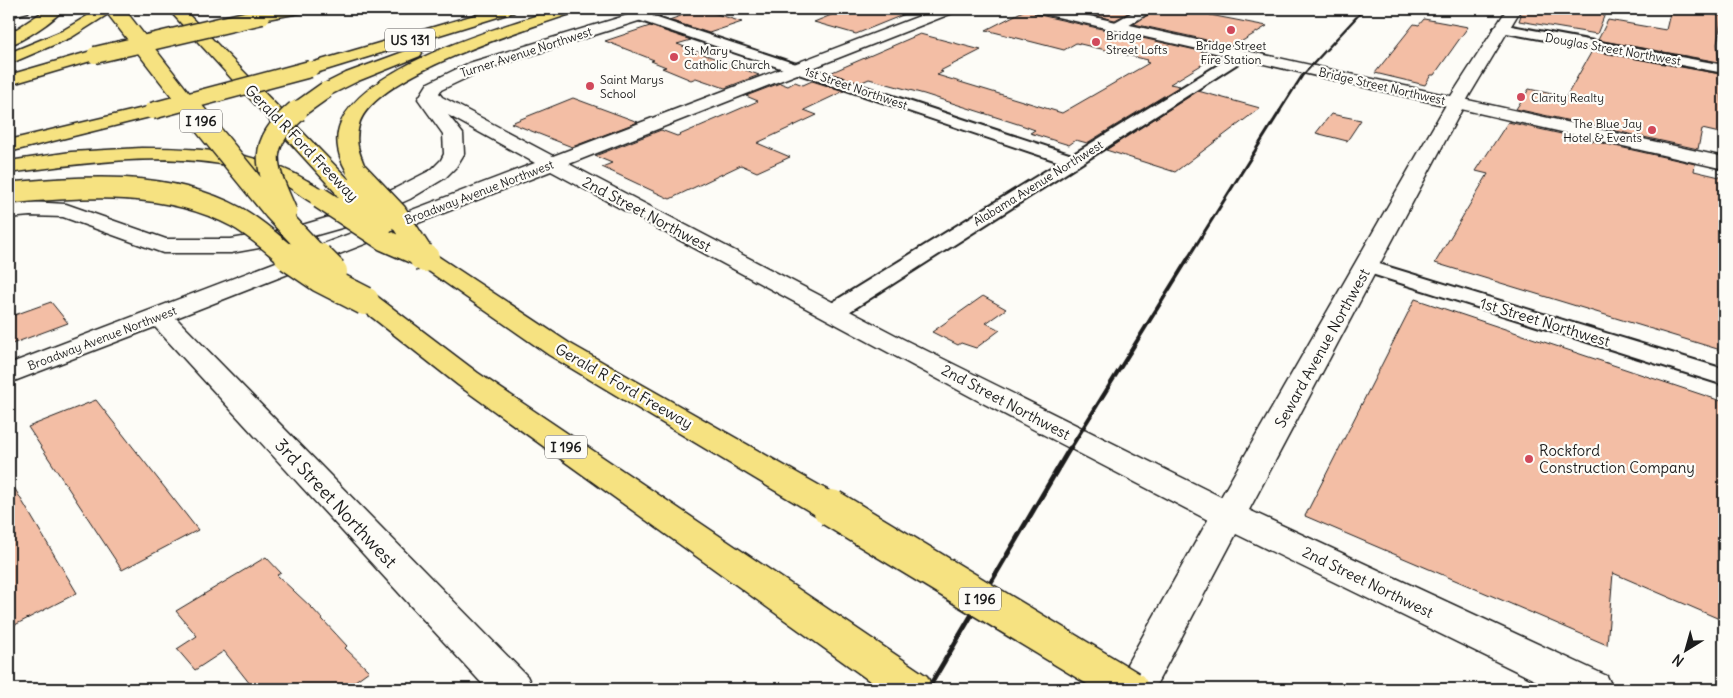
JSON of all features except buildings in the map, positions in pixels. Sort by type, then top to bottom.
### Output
[{"type":"highway","points":[[9,40],[56,9]]},
{"type":"highway","points":[[9,59],[67,34],[109,9]]},
{"type":"highway","name":"I 196","points":[[114,9],[241,172],[292,231],[365,301],[476,384],[913,689]]},
{"type":"highway","name":"Gerald R Ford Freeway","points":[[175,9],[351,181],[383,224],[425,258],[559,349],[672,413],[1132,689]]},
{"type":"highway","points":[[9,80],[95,55],[300,9]]},
{"type":"highway","name":"US 131","points":[[9,146],[152,111],[310,69],[509,9]]},
{"type":"highway","points":[[292,231],[270,175],[268,158],[272,140],[287,119],[326,90],[352,76],[546,9]]},
{"type":"highway","points":[[351,181],[351,163],[346,150],[346,134],[352,120],[377,90],[447,52],[571,9]]},
{"type":"highway","points":[[9,167],[95,156],[167,154],[208,156],[237,161],[270,170],[291,180],[384,240],[425,258]]},
{"type":"highway","points":[[9,194],[55,189],[121,189],[166,194],[204,203],[236,217],[261,234],[304,269],[365,301]]},
{"type":"street","points":[[9,13],[23,9]]},
{"type":"street","name":"Turner Avenue Northwest","points":[[430,94],[434,87],[475,66],[662,9]]},
{"type":"street","name":"Broadway Avenue Northwest","points":[[9,374],[950,9]]},
{"type":"street","name":"Bridge Street Northwest","points":[[1040,9],[1724,163]]},
{"type":"street","points":[[1118,26],[1148,9]]},
{"type":"street","name":"Seward Avenue Northwest","points":[[1132,689],[1230,516],[1456,103],[1514,9]]},
{"type":"street","name":"1st Street Northwest","points":[[639,16],[1073,161]]},
{"type":"street","name":"Douglas Street Northwest","points":[[1502,28],[1724,69]]},
{"type":"street","name":"Alabama Avenue Northwest","points":[[833,312],[1244,55]]},
{"type":"street","points":[[9,211],[30,208],[66,211],[163,246],[231,246],[292,235],[344,220],[402,194],[438,174],[449,163],[454,154],[453,134],[427,99],[430,94]]},
{"type":"street","name":"2nd Street Northwest","points":[[430,94],[436,101],[551,164],[1076,439],[1230,516],[1593,689]]},
{"type":"street","name":"1st Street Northwest","points":[[1366,266],[1724,377]]},
{"type":"street","name":"3rd Street Northwest","points":[[159,316],[512,689]]},
{"type":"railway","points":[[1279,112],[1302,76],[1364,9]]},
{"type":"railway","points":[[1188,258],[1280,111]]},
{"type":"railway","points":[[1070,449],[1189,257]]},
{"type":"railway","points":[[928,689],[1070,448]]},
{"type":"place","name":"Bridge Street Fire Station","points":[[1231,30]]},
{"type":"place","name":"Bridge Street Lofts","points":[[1096,42]]},
{"type":"place","name":"St. Mary Catholic Church","points":[[674,57]]},
{"type":"place","name":"Saint Marys School","points":[[590,86]]},
{"type":"place","name":"Clarity Realty","points":[[1521,97]]},
{"type":"place","name":"The Blue Jay Hotel & Events","points":[[1652,130]]},
{"type":"place","name":"Rockford Construction Company","points":[[1529,459]]}]
